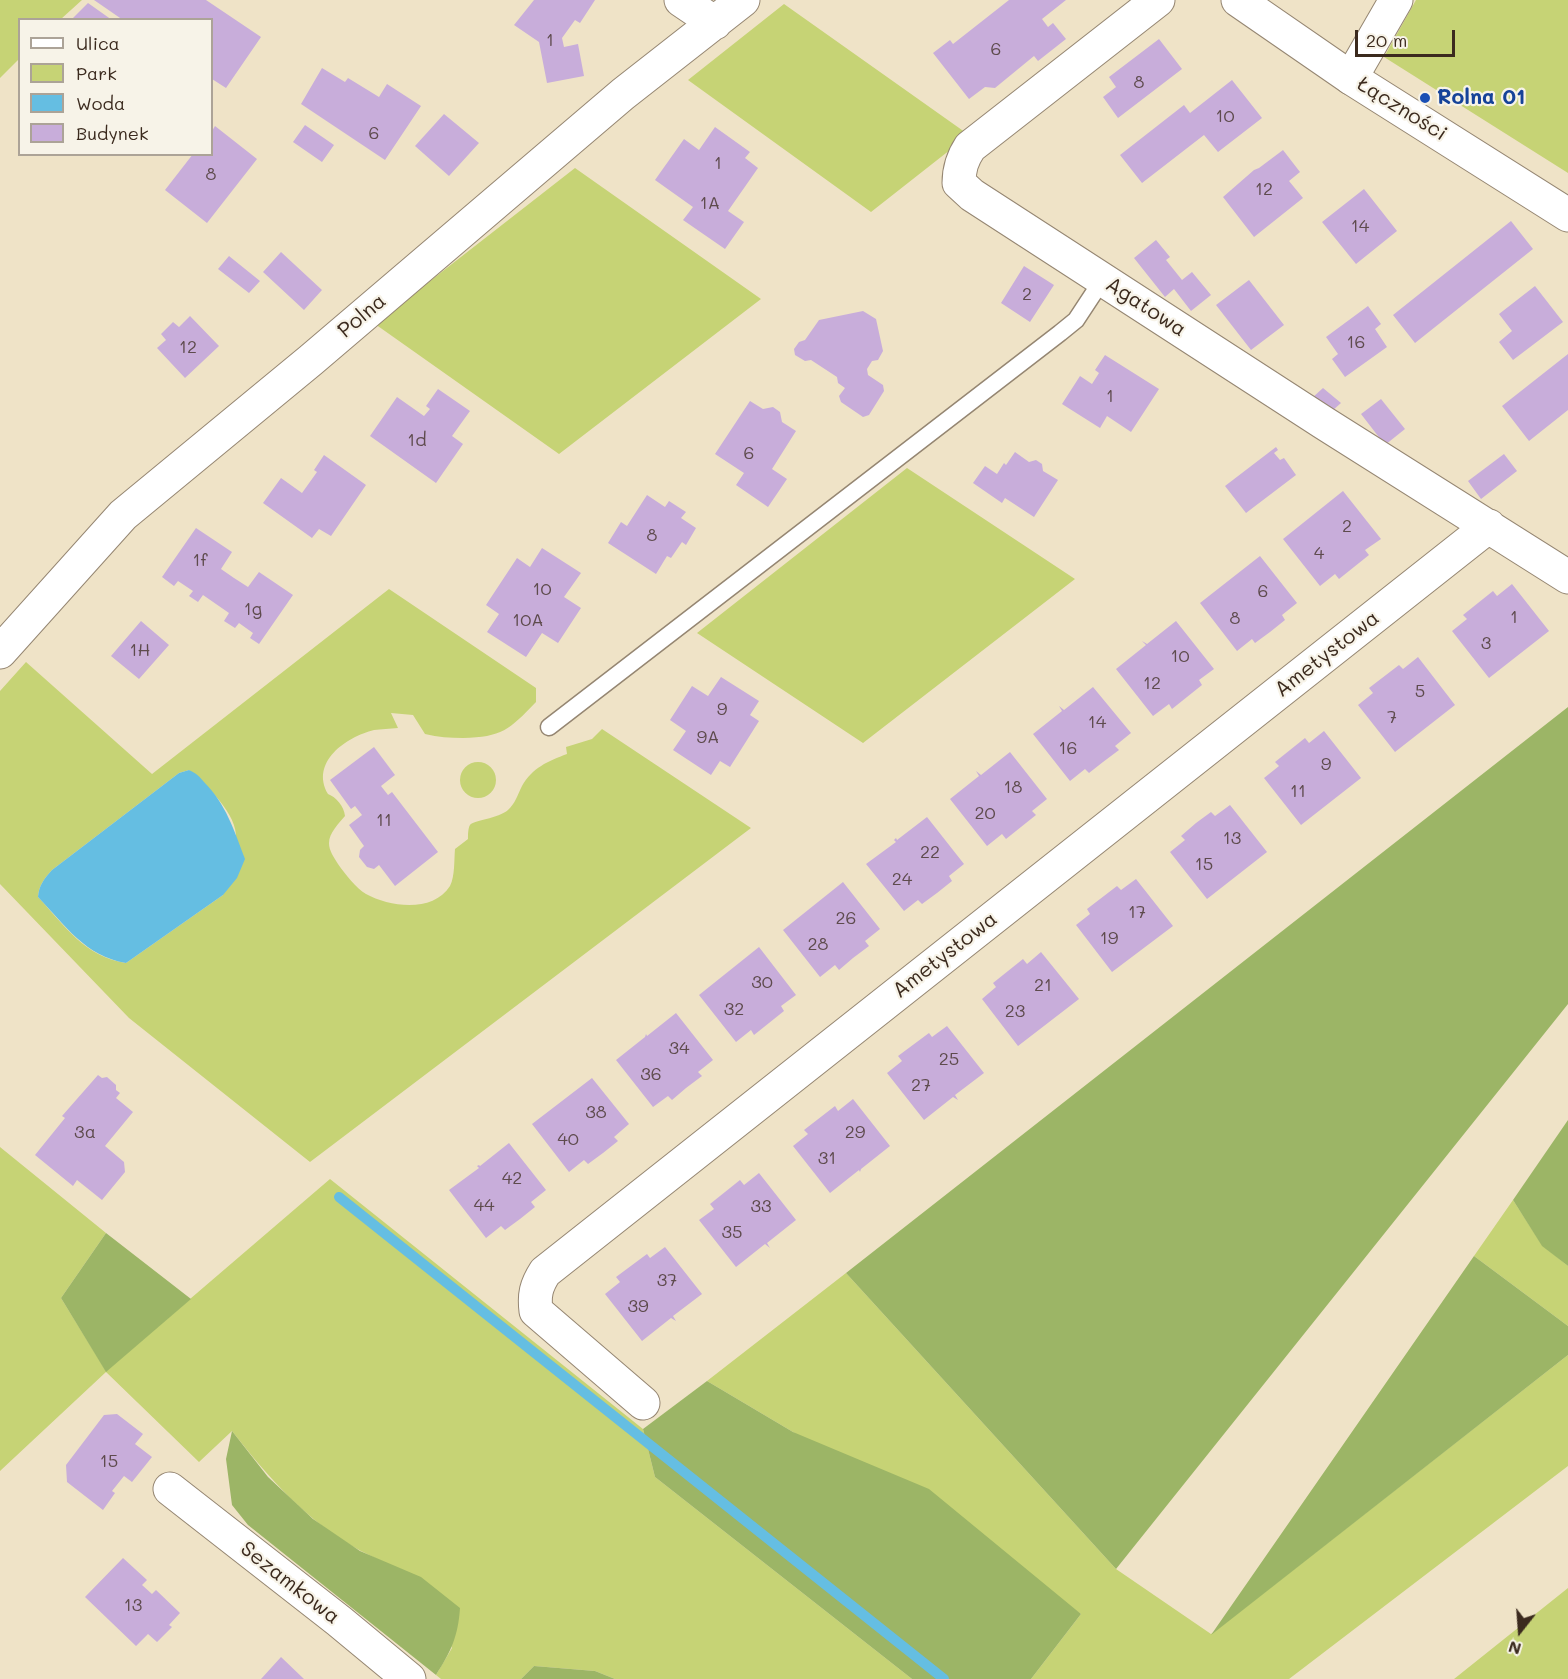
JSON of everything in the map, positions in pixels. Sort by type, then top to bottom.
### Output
[{"type":"street","points":[[681,0],[715,23]]},
{"type":"street","name":"Polna","points":[[0,652],[123,515],[320,353],[623,94],[743,0]]},
{"type":"street","name":"Agatowa","points":[[1158,0],[970,147],[959,169],[959,183],[972,195],[1324,423],[1568,577]]},
{"type":"street","name":"Łączności","points":[[1238,0],[1351,78],[1568,215]]},
{"type":"street","points":[[1351,78],[1396,0]]},
{"type":"street","name":"Ametystowa","points":[[643,1403],[536,1311],[534,1296],[537,1284],[545,1272],[1489,526]]},
{"type":"street","name":"Sezamkowa","points":[[170,1489],[409,1679]]},
{"type":"lane","points":[[549,727],[1060,333],[1076,320],[1103,279]]},
{"type":"green space","points":[[0,0],[82,0],[62,18],[18,18],[18,60],[0,78]]},
{"type":"green space","points":[[1416,0],[1568,0],[1568,173],[1384,57]]},
{"type":"green space","points":[[784,4],[969,135],[871,212],[688,80]]},
{"type":"green space","points":[[575,168],[761,299],[559,454],[375,324]]},
{"type":"green space","points":[[907,468],[1075,579],[863,743],[697,633]]},
{"type":"green space","points":[[389,589],[536,688],[536,702],[519,719],[496,734],[463,738],[425,734],[413,715],[391,713],[398,728],[363,733],[352,738],[334,753],[327,762],[324,782],[328,794],[339,802],[345,816],[331,836],[330,849],[347,876],[366,894],[387,902],[411,905],[422,904],[442,895],[452,882],[455,849],[468,839],[470,825],[504,813],[514,802],[526,780],[536,770],[547,762],[567,754],[566,747],[592,739],[602,729],[751,828],[310,1162],[129,1018],[0,884],[0,691],[26,662],[152,774]],"holes":[[[189,770],[220,801],[235,829],[234,853],[223,895],[126,963],[98,954],[77,939],[38,897],[42,882],[52,870],[179,773]]]},
{"type":"green space","points":[[1568,707],[1568,1004],[1116,1569],[846,1273]]},
{"type":"green space","points":[[478,762],[491,767],[496,780],[491,793],[478,798],[465,793],[460,780],[465,767]]},
{"type":"green space","points":[[1568,1120],[1568,1266],[1542,1246],[1513,1200]]},
{"type":"green space","points":[[0,1147],[106,1233],[61,1298],[106,1371],[330,1179],[643,1429],[655,1477],[912,1679],[615,1679],[595,1671],[534,1666],[521,1679],[441,1679],[436,1675],[452,1648],[421,1578],[361,1551],[324,1527],[290,1498],[232,1431],[199,1462],[106,1372],[0,1471]]},
{"type":"green space","points":[[1513,1200],[1542,1245],[1568,1266],[1568,1326],[1474,1256]]},
{"type":"green space","points":[[106,1233],[191,1299],[106,1372],[61,1298]]},
{"type":"green space","points":[[1474,1256],[1568,1326],[1568,1355],[1211,1635]]},
{"type":"green space","points":[[846,1273],[1116,1569],[1211,1634],[1568,1355],[1568,1466],[1289,1679],[1031,1679],[1081,1614],[793,1432],[707,1381]]},
{"type":"green space","points":[[707,1381],[793,1432],[929,1489],[1081,1614],[1031,1679],[912,1679],[655,1477],[643,1429]]},
{"type":"green space","points":[[232,1431],[268,1477],[313,1519],[360,1551],[421,1577],[460,1608],[453,1643],[436,1675],[248,1525],[232,1505],[226,1459]]},
{"type":"green space","points":[[1568,1588],[1568,1679],[1454,1679]]},
{"type":"green space","points":[[534,1666],[595,1671],[615,1679],[521,1679]]},
{"type":"water","points":[[189,770],[212,790],[233,828],[245,859],[237,878],[223,895],[126,963],[99,954],[67,929],[38,897],[44,879],[52,870],[179,773]]},
{"type":"building","points":[[94,0],[206,0],[261,37],[226,88],[213,80],[213,18],[120,18]]},
{"type":"building","points":[[534,0],[595,0],[580,23],[575,20],[562,38],[564,47],[578,44],[584,76],[547,83],[539,42],[514,25]]},
{"type":"building","points":[[1009,0],[1066,0],[1042,19],[1048,27],[1053,23],[1066,39],[1038,61],[1034,56],[995,88],[985,87],[969,99],[933,53],[950,40],[953,44]]},
{"type":"building","points":[[88,3],[109,18],[73,18]]},
{"type":"building","points":[[1159,39],[1182,69],[1118,118],[1103,97],[1116,87],[1109,77]]},
{"type":"building","points":[[322,68],[345,82],[348,78],[379,97],[387,84],[421,106],[385,160],[301,104]]},
{"type":"building","points":[[1232,80],[1262,118],[1218,152],[1204,135],[1142,183],[1120,155],[1184,105],[1190,113]]},
{"type":"building","points":[[444,114],[479,143],[449,176],[415,146]]},
{"type":"building","points":[[305,125],[334,145],[322,162],[293,142]]},
{"type":"building","points":[[215,126],[257,159],[207,223],[165,190],[191,156],[213,156]]},
{"type":"building","points":[[715,127],[750,152],[745,158],[758,168],[728,211],[744,222],[725,249],[683,220],[693,207],[655,180],[684,139],[699,150]]},
{"type":"building","points":[[1283,150],[1300,172],[1289,181],[1303,198],[1254,237],[1223,197],[1254,170]]},
{"type":"building","points":[[1364,189],[1397,231],[1356,264],[1322,222]]},
{"type":"building","points":[[1511,221],[1533,249],[1415,343],[1393,315]]},
{"type":"building","points":[[1156,240],[1170,257],[1166,260],[1182,280],[1192,272],[1211,295],[1191,311],[1174,289],[1165,297],[1134,258]]},
{"type":"building","points":[[281,252],[322,290],[304,310],[263,272]]},
{"type":"building","points":[[229,256],[260,281],[249,293],[218,269]]},
{"type":"building","points":[[1024,266],[1054,285],[1030,322],[1001,303]]},
{"type":"building","points":[[1249,280],[1284,325],[1251,350],[1216,305]]},
{"type":"building","points":[[1535,286],[1563,322],[1513,360],[1499,342],[1512,331],[1499,314]]},
{"type":"building","points":[[1368,306],[1381,324],[1375,329],[1387,347],[1345,377],[1332,359],[1338,354],[1326,337]]},
{"type":"building","points":[[863,311],[876,319],[883,351],[878,360],[872,361],[867,369],[868,375],[883,385],[884,391],[869,415],[863,417],[841,402],[839,396],[845,388],[838,383],[837,377],[811,360],[805,361],[795,355],[794,349],[799,342],[805,340],[819,320]]},
{"type":"building","points":[[190,316],[219,346],[185,378],[157,348],[166,340],[161,334],[173,322],[179,327]]},
{"type":"building","points":[[1568,354],[1568,410],[1529,441],[1502,406]]},
{"type":"building","points":[[1105,355],[1159,389],[1131,432],[1107,416],[1100,428],[1062,404],[1080,376],[1092,384],[1099,373],[1095,370]]},
{"type":"building","points":[[1323,388],[1341,403],[1332,411],[1312,398]]},
{"type":"building","points":[[438,389],[470,411],[452,436],[463,444],[436,483],[370,436],[397,397],[424,416],[430,409],[426,406]]},
{"type":"building","points":[[1381,399],[1405,429],[1385,445],[1361,414]]},
{"type":"building","points":[[750,401],[763,409],[773,407],[780,412],[782,422],[796,431],[772,469],[787,479],[768,507],[736,485],[744,473],[715,454]]},
{"type":"building","points":[[1276,447],[1278,450],[1274,453],[1280,460],[1284,458],[1296,475],[1246,513],[1225,486]]},
{"type":"building","points":[[1015,452],[1029,462],[1036,460],[1042,464],[1043,471],[1058,480],[1034,517],[1005,498],[1002,503],[973,483],[985,466],[997,474]]},
{"type":"building","points":[[1504,454],[1517,471],[1481,499],[1468,481]]},
{"type":"building","points":[[324,455],[366,485],[331,536],[319,529],[312,538],[263,503],[281,478],[302,493],[317,472],[314,470]]},
{"type":"building","points":[[1343,491],[1381,539],[1365,550],[1369,555],[1339,579],[1335,574],[1320,586],[1283,539]]},
{"type":"building","points":[[647,495],[665,507],[669,501],[686,512],[681,518],[696,528],[686,545],[682,542],[671,558],[667,556],[656,574],[608,543],[621,522],[627,526]]},
{"type":"building","points":[[196,528],[232,552],[221,569],[234,578],[248,587],[259,572],[293,595],[259,644],[250,638],[253,633],[239,623],[235,628],[224,621],[229,613],[203,595],[198,602],[189,596],[193,591],[178,581],[174,586],[162,577]]},
{"type":"building","points":[[542,548],[581,573],[564,597],[581,608],[558,643],[542,633],[526,657],[487,632],[499,614],[486,605],[517,558],[530,567]]},
{"type":"building","points":[[1260,556],[1297,603],[1282,615],[1285,620],[1270,632],[1255,643],[1252,639],[1237,651],[1200,603]]},
{"type":"building","points":[[1512,584],[1549,631],[1489,678],[1452,631],[1467,619],[1463,615],[1493,591],[1497,596]]},
{"type":"building","points":[[141,621],[169,645],[139,679],[111,656]]},
{"type":"building","points":[[1176,621],[1214,669],[1199,680],[1202,685],[1172,709],[1169,704],[1153,716],[1116,669],[1146,645],[1142,641],[1147,644]]},
{"type":"building","points":[[1418,657],[1455,705],[1395,752],[1358,705],[1373,693],[1369,688],[1399,665],[1403,669]]},
{"type":"building","points":[[721,677],[759,701],[750,715],[759,721],[730,767],[720,761],[711,775],[673,750],[686,731],[670,720],[692,686],[708,696]]},
{"type":"building","points":[[1093,687],[1131,733],[1115,746],[1119,750],[1089,773],[1085,769],[1070,781],[1033,734],[1062,711],[1059,706],[1064,710]]},
{"type":"building","points":[[1324,731],[1361,778],[1301,825],[1264,778],[1279,766],[1275,762],[1305,738],[1309,743]]},
{"type":"building","points":[[374,747],[395,775],[381,786],[388,795],[392,792],[438,852],[395,886],[379,865],[374,869],[367,867],[359,857],[360,850],[364,846],[349,825],[362,815],[355,806],[351,809],[330,780]]},
{"type":"building","points":[[1010,752],[1047,799],[1032,811],[1036,815],[1006,839],[1002,834],[987,846],[950,799],[979,776],[976,771],[981,775]]},
{"type":"building","points":[[1230,805],[1267,852],[1207,899],[1170,852],[1185,840],[1181,836],[1196,823],[1211,812],[1215,816]]},
{"type":"building","points":[[927,817],[964,864],[949,876],[952,881],[937,893],[922,904],[918,900],[904,911],[866,864],[896,842],[894,840],[896,838],[897,840]]},
{"type":"building","points":[[1136,879],[1173,926],[1112,972],[1076,925],[1090,914],[1087,909],[1117,886],[1121,890]]},
{"type":"building","points":[[843,882],[880,929],[865,941],[869,946],[839,970],[835,965],[820,977],[783,930]]},
{"type":"building","points":[[759,947],[796,995],[781,1006],[784,1011],[754,1035],[751,1030],[736,1042],[699,995]]},
{"type":"building","points":[[1041,952],[1079,999],[1018,1046],[982,999],[996,987],[993,983],[1023,959],[1027,964]]},
{"type":"building","points":[[676,1013],[713,1060],[698,1072],[702,1076],[672,1100],[668,1096],[653,1107],[616,1060],[646,1034],[647,1036]]},
{"type":"building","points":[[947,1026],[984,1073],[955,1095],[958,1100],[953,1097],[924,1120],[887,1073],[902,1061],[898,1056],[929,1033],[932,1037]]},
{"type":"building","points":[[98,1075],[102,1078],[107,1077],[116,1085],[116,1090],[120,1093],[116,1098],[133,1112],[105,1146],[124,1162],[125,1172],[102,1200],[77,1180],[73,1186],[35,1155],[65,1118],[62,1116]]},
{"type":"building","points":[[592,1078],[629,1124],[614,1137],[618,1141],[603,1153],[588,1164],[584,1160],[569,1172],[532,1124]]},
{"type":"building","points":[[853,1099],[890,1146],[860,1172],[859,1170],[830,1193],[793,1146],[808,1134],[804,1130],[835,1106],[838,1111]]},
{"type":"building","points":[[509,1143],[546,1190],[531,1202],[535,1207],[520,1219],[505,1230],[501,1226],[486,1238],[449,1190]]},
{"type":"building","points":[[759,1173],[796,1220],[767,1243],[770,1248],[765,1244],[736,1267],[699,1220],[714,1209],[710,1204],[740,1180],[744,1185]]},
{"type":"building","points":[[665,1247],[702,1294],[673,1316],[676,1321],[671,1318],[642,1341],[605,1294],[620,1282],[616,1277],[647,1254],[650,1258]]},
{"type":"building","points":[[117,1414],[143,1434],[135,1444],[152,1457],[132,1482],[124,1476],[112,1491],[115,1493],[103,1510],[67,1482],[66,1465],[104,1415]]},
{"type":"building","points":[[123,1558],[147,1580],[142,1585],[152,1594],[156,1590],[180,1613],[169,1625],[172,1627],[157,1642],[148,1634],[136,1646],[85,1597]]},
{"type":"building","points":[[281,1657],[304,1679],[261,1679]]},
{"type":"waterway","points":[[339,1197],[944,1679]]},
{"type":"place","name":"Rolna 01","points":[[1425,98]]}]
